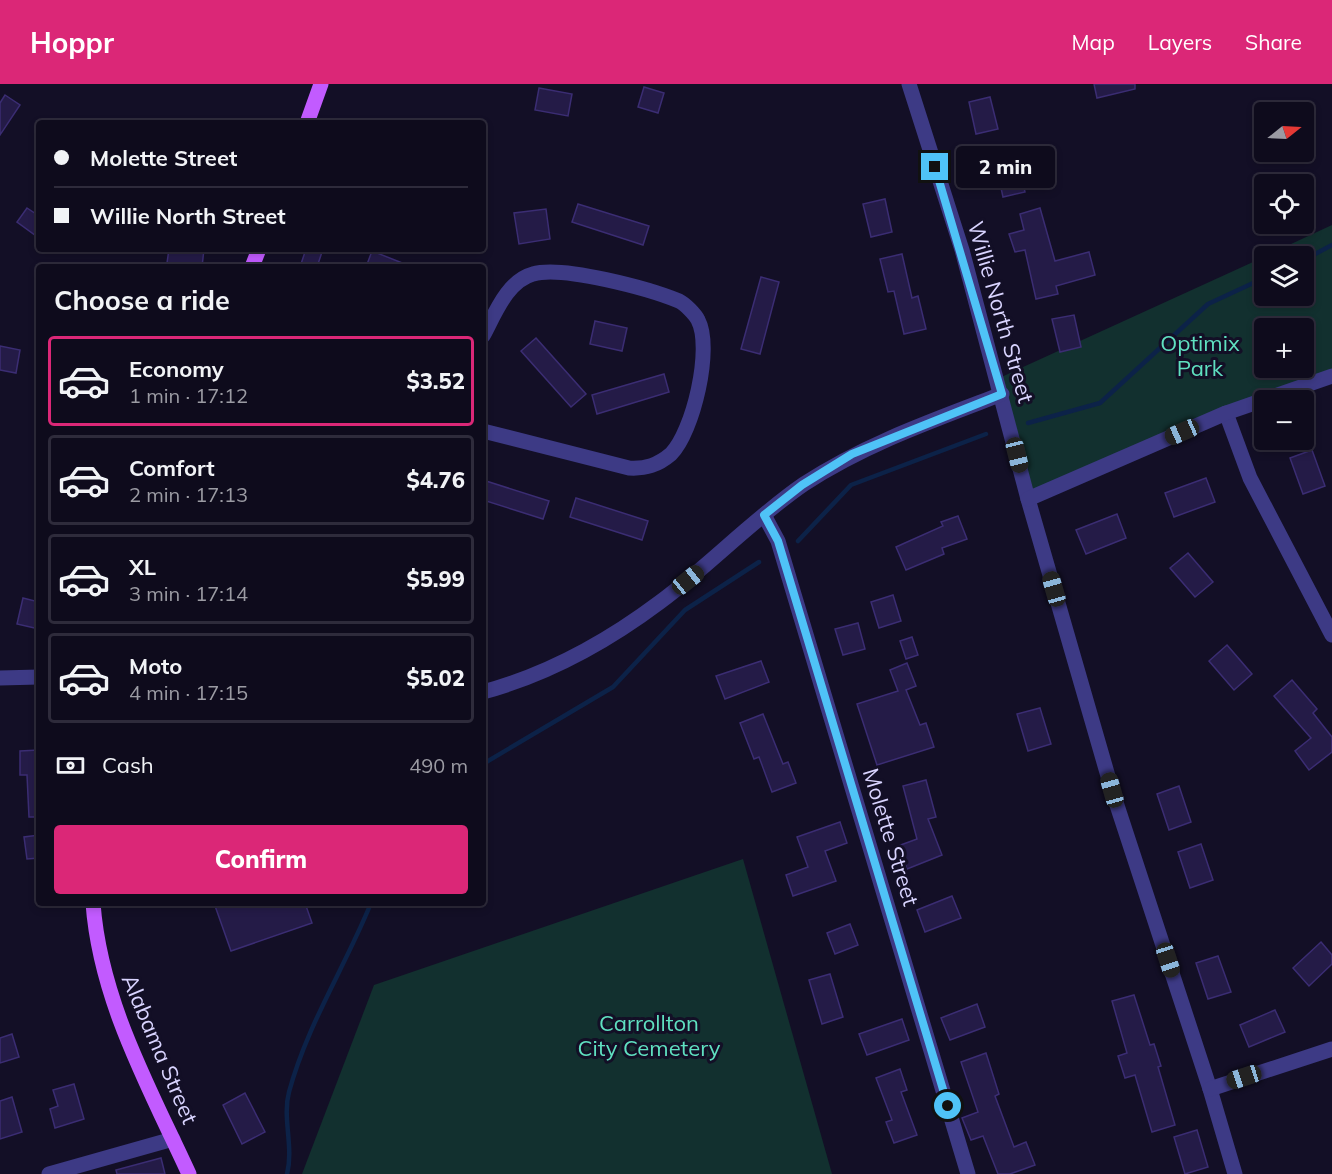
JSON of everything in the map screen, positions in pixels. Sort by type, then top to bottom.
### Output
[{"type":"main road","points":[[308,120],[321,84]]},
{"type":"main road","name":"Alabama Street","points":[[93,906],[98,947],[110,995],[189,1174]]},
{"type":"street","name":"Willie North Street","points":[[909,84],[962,250],[1028,499],[1112,790],[1210,1089],[1235,1174]]},
{"type":"street","points":[[486,331],[513,284],[532,274],[556,271],[642,290],[682,302],[698,319],[704,339],[704,357],[685,435],[672,452],[646,469],[629,468],[486,432]]},
{"type":"street","points":[[1028,499],[1226,413],[1332,376]]},
{"type":"street","points":[[486,691],[530,676],[618,631],[661,602],[802,485],[852,454],[1002,394]]},
{"type":"street","points":[[1226,413],[1250,478],[1332,635]]},
{"type":"street","name":"Molette Street","points":[[764,515],[778,541],[968,1174]]},
{"type":"street","points":[[0,678],[36,677]]},
{"type":"street","points":[[1210,1089],[1332,1049]]},
{"type":"street","points":[[48,1174],[172,1139]]},
{"type":"green space","name":"Optimix Park","points":[[1332,225],[1332,376],[1297,390],[1254,390],[1254,408],[1028,499],[997,379],[1254,262],[1254,306],[1314,306],[1314,246],[1287,246]]},
{"type":"green space","name":"Carrollton City Cemetery","points":[[743,859],[832,1174],[302,1174],[374,985]]},
{"type":"building","points":[[1094,84],[1135,84],[1135,89],[1097,98]]},
{"type":"building","points":[[644,87],[664,93],[658,113],[638,107]]},
{"type":"building","points":[[539,88],[572,94],[568,116],[535,110]]},
{"type":"building","points":[[5,95],[20,105],[0,135],[0,103]]},
{"type":"building","points":[[990,97],[998,129],[976,134],[969,102]]},
{"type":"building","points":[[1017,160],[1025,192],[1003,197],[996,165]]},
{"type":"building","points":[[885,199],[892,232],[871,237],[863,204]]},
{"type":"building","points":[[578,204],[649,226],[643,245],[572,222]]},
{"type":"building","points":[[27,208],[36,214],[36,236],[17,222]]},
{"type":"building","points":[[1040,208],[1055,261],[1089,252],[1095,275],[1056,286],[1058,294],[1036,299],[1025,250],[1015,252],[1009,234],[1024,230],[1020,214]]},
{"type":"building","points":[[546,209],[550,239],[519,244],[514,213]]},
{"type":"building","points":[[169,252],[204,252],[202,264],[167,263]]},
{"type":"building","points":[[305,252],[322,252],[318,264],[301,264]]},
{"type":"building","points":[[372,252],[375,252],[405,264],[367,264]]},
{"type":"building","points":[[902,254],[912,298],[918,296],[926,329],[904,334],[894,291],[888,292],[880,259]]},
{"type":"building","points":[[761,277],[779,282],[760,354],[741,349]]},
{"type":"building","points":[[1074,315],[1081,347],[1060,352],[1052,319]]},
{"type":"building","points":[[595,321],[627,328],[622,351],[590,344]]},
{"type":"building","points":[[536,338],[586,394],[571,407],[521,351]]},
{"type":"building","points":[[0,346],[20,350],[16,373],[0,370]]},
{"type":"building","points":[[664,374],[669,392],[597,414],[592,395]]},
{"type":"building","points":[[1312,450],[1325,486],[1303,494],[1290,458]]},
{"type":"building","points":[[1206,478],[1215,502],[1174,517],[1165,493]]},
{"type":"building","points":[[486,481],[549,501],[543,519],[486,501]]},
{"type":"building","points":[[576,498],[648,521],[642,540],[570,517]]},
{"type":"building","points":[[1117,514],[1126,538],[1086,554],[1076,530]]},
{"type":"building","points":[[958,516],[967,539],[942,548],[944,554],[906,570],[896,547],[943,526],[941,522]]},
{"type":"building","points":[[1188,553],[1213,582],[1195,597],[1170,568]]},
{"type":"building","points":[[893,595],[901,621],[879,628],[871,602]]},
{"type":"building","points":[[23,598],[36,601],[36,628],[17,624]]},
{"type":"building","points":[[858,623],[865,649],[843,655],[835,629]]},
{"type":"building","points":[[912,637],[918,655],[906,659],[900,641]]},
{"type":"building","points":[[1227,645],[1252,674],[1234,690],[1209,661]]},
{"type":"building","points":[[761,661],[769,682],[725,699],[716,676]]},
{"type":"building","points":[[907,663],[916,686],[906,690],[920,725],[926,723],[934,747],[877,765],[857,704],[898,691],[890,670]]},
{"type":"building","points":[[1292,680],[1317,709],[1313,713],[1332,737],[1332,752],[1309,770],[1295,751],[1311,738],[1274,696]]},
{"type":"building","points":[[1040,708],[1051,744],[1028,751],[1017,714]]},
{"type":"building","points":[[763,714],[783,764],[788,762],[796,783],[772,792],[759,757],[754,759],[740,723]]},
{"type":"building","points":[[36,750],[36,817],[29,817],[27,775],[20,775],[20,751]]},
{"type":"building","points":[[926,780],[936,817],[928,819],[942,855],[907,869],[898,846],[917,839],[903,786]]},
{"type":"building","points":[[1179,786],[1191,822],[1169,830],[1157,794]]},
{"type":"building","points":[[840,822],[847,843],[825,851],[836,881],[793,896],[786,875],[808,867],[797,837]]},
{"type":"building","points":[[36,835],[36,858],[27,859],[24,837]]},
{"type":"building","points":[[1201,844],[1213,880],[1190,888],[1178,852]]},
{"type":"building","points":[[952,896],[961,918],[925,932],[917,910]]},
{"type":"building","points":[[215,906],[306,906],[312,923],[231,951]]},
{"type":"building","points":[[850,924],[858,945],[835,954],[827,933]]},
{"type":"building","points":[[1321,942],[1332,955],[1332,964],[1309,986],[1293,968]]},
{"type":"building","points":[[1218,956],[1231,992],[1208,999],[1196,963]]},
{"type":"building","points":[[830,974],[843,1017],[822,1024],[809,980]]},
{"type":"building","points":[[1134,995],[1150,1045],[1154,1044],[1161,1066],[1158,1067],[1175,1125],[1152,1132],[1135,1075],[1125,1078],[1118,1056],[1127,1053],[1112,1001]]},
{"type":"building","points":[[977,1004],[985,1027],[950,1040],[941,1018]]},
{"type":"building","points":[[1275,1010],[1285,1032],[1249,1047],[1240,1025]]},
{"type":"building","points":[[902,1019],[909,1040],[867,1055],[859,1034]]},
{"type":"building","points":[[12,1034],[19,1057],[0,1063],[0,1038]]},
{"type":"building","points":[[986,1053],[999,1094],[995,1096],[1014,1147],[1026,1142],[1035,1165],[1010,1174],[998,1174],[983,1136],[971,1140],[962,1118],[978,1112],[961,1062]]},
{"type":"building","points":[[900,1069],[907,1090],[901,1092],[917,1135],[894,1143],[886,1122],[892,1120],[876,1078]]},
{"type":"building","points":[[74,1084],[84,1119],[55,1128],[50,1109],[58,1106],[53,1090]]},
{"type":"building","points":[[245,1093],[265,1132],[242,1144],[223,1105]]},
{"type":"building","points":[[12,1097],[22,1132],[0,1139],[0,1101]]},
{"type":"building","points":[[1197,1130],[1208,1167],[1185,1174],[1174,1137]]},
{"type":"building","points":[[161,1158],[165,1174],[117,1174],[116,1170]]},
{"type":"waterway","points":[[1314,255],[1332,245]]},
{"type":"waterway","points":[[1028,423],[1100,403],[1208,304],[1254,283]]},
{"type":"waterway","points":[[798,541],[851,485],[986,434]]},
{"type":"waterway","points":[[486,762],[613,687],[685,610],[759,562]]},
{"type":"waterway","points":[[287,1174],[289,1092],[306,1043],[370,906]]},
{"type":"route","points":[[935,167],[962,250],[1002,394],[852,454],[802,485],[764,515],[778,541],[948,1106]]}]
